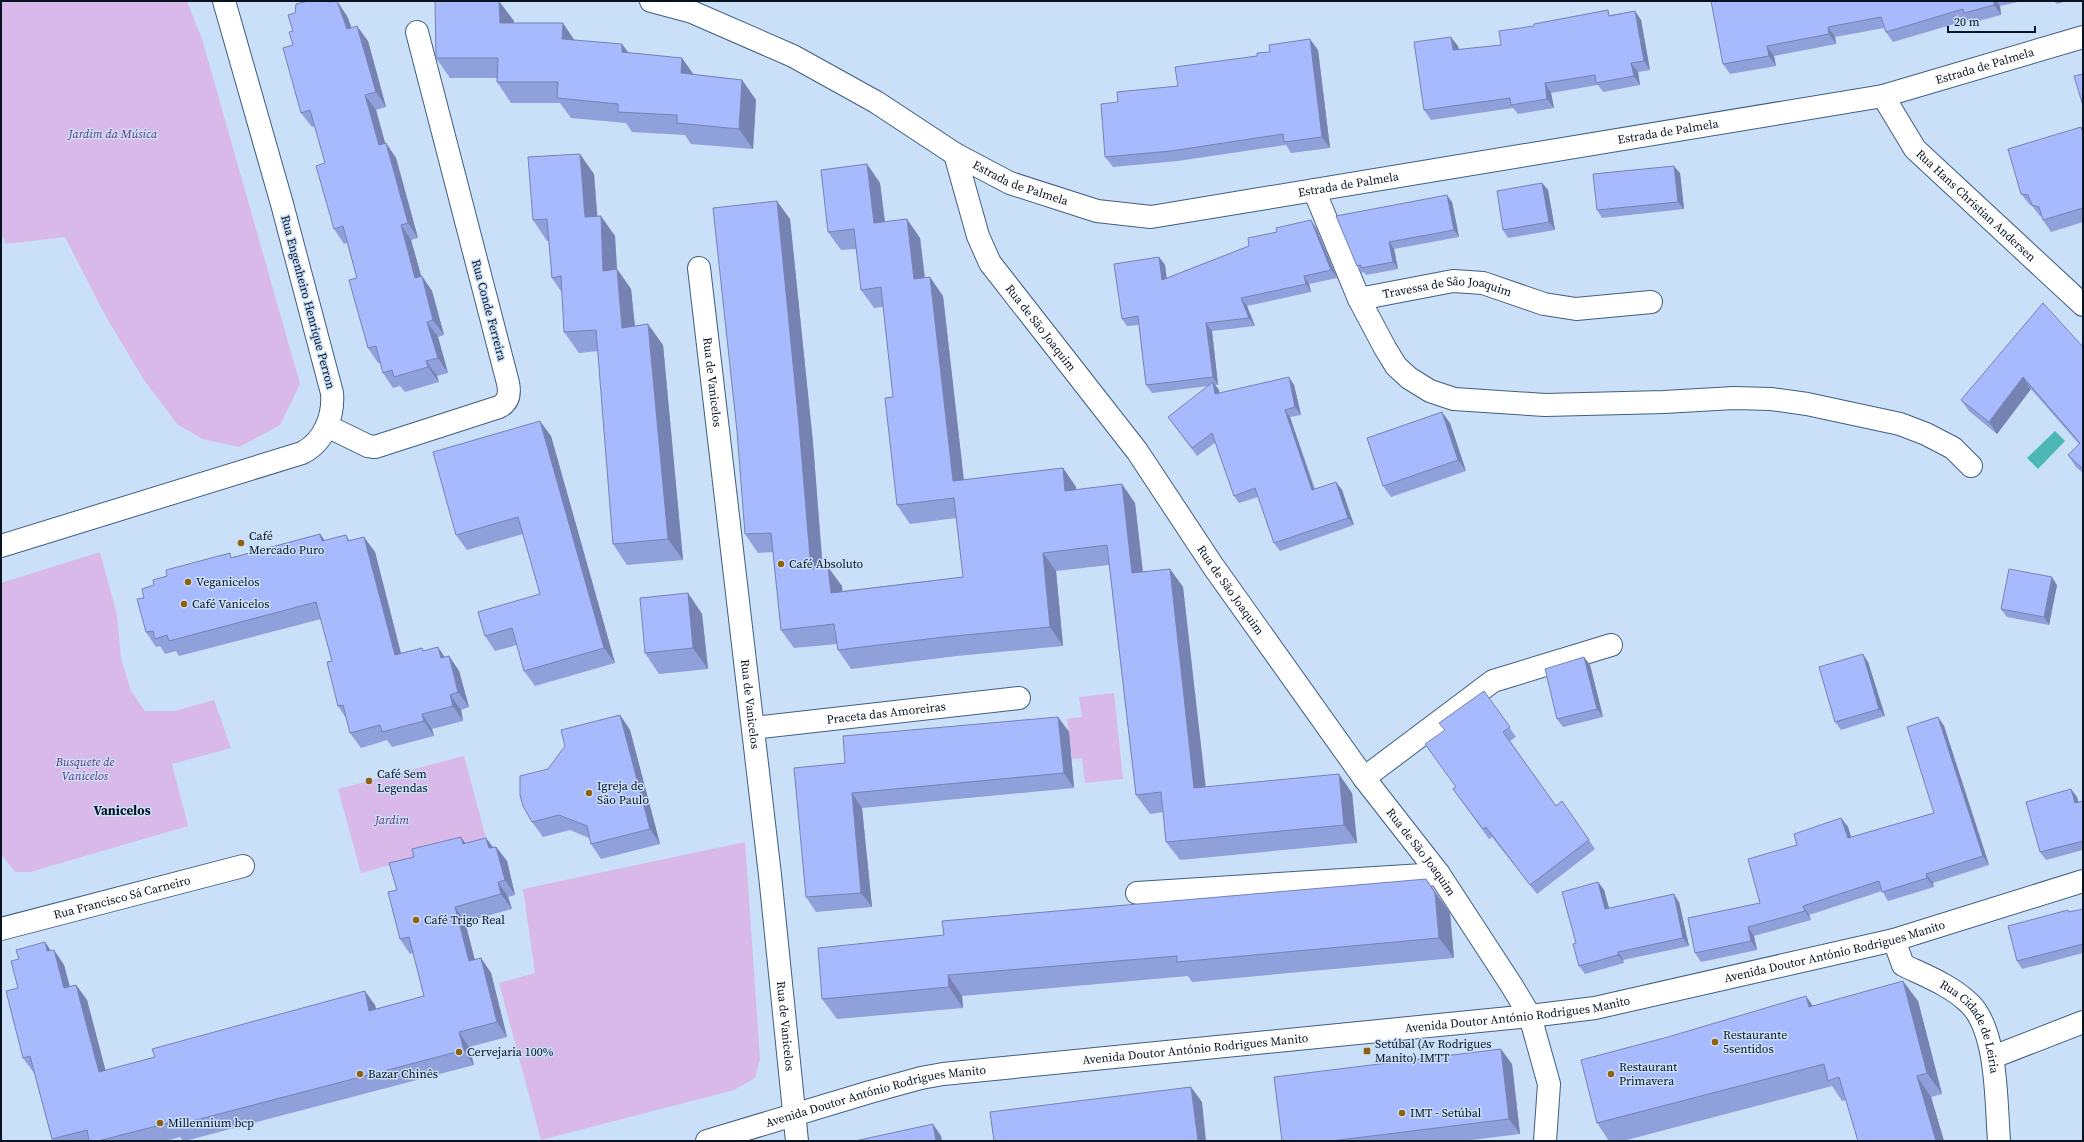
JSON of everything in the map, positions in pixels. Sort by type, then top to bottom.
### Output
[{"type":"street","name":"Rua Engenheiro Henrique Perron","points":[[1,546],[302,453],[314,445],[327,426],[332,410],[332,393],[282,204],[224,1]]},
{"type":"street","name":"Estrada de Palmela","points":[[652,1],[692,12],[793,56],[876,102],[955,154],[1010,183],[1090,209],[1150,217],[1883,96],[2083,37]]},
{"type":"street","name":"Rua Conde Ferreira","points":[[327,426],[368,446],[375,447],[499,407],[508,400],[508,383],[417,32]]},
{"type":"street","name":"Rua Hans Christian Andersen","points":[[1883,96],[1915,150],[2083,304]]},
{"type":"street","name":"Rua de São Joaquim","points":[[955,154],[978,236],[990,263],[1137,451],[1213,566],[1364,778],[1439,874],[1530,1016],[1549,1084],[1545,1141]]},
{"type":"street","points":[[1314,190],[1359,300],[1396,366],[1409,378],[1425,388],[1448,397],[1545,405],[1664,402],[1734,398],[1771,399],[1807,404],[1900,424],[1926,434],[1953,448],[1970,466]]},
{"type":"street","name":"Rua de Vanicelos","points":[[699,268],[753,728],[797,1141]]},
{"type":"street","name":"Travessa de São Joaquim","points":[[1359,300],[1453,281],[1483,283],[1544,304],[1576,309],[1651,302]]},
{"type":"street","points":[[1364,778],[1493,681],[1611,645]]},
{"type":"street","name":"Praceta das Amoreiras","points":[[753,728],[1020,698]]},
{"type":"street","name":"Rua Francisco Sá Carneiro","points":[[1,929],[243,866]]},
{"type":"street","points":[[1137,893],[1439,874]]},
{"type":"street","name":"Avenida Doutor António Rodrigues Manito","points":[[707,1141],[921,1078],[943,1074],[1530,1016],[1595,1008],[1894,940],[2083,881]]},
{"type":"street","name":"Rua Cidade de Leiria","points":[[1894,940],[1903,965],[1949,987],[1970,1004],[1984,1027],[1993,1057],[1998,1141]]},
{"type":"street","points":[[1993,1057],[2083,1022]]},
{"type":"green space","name":"Jardim da Música","points":[[1,1],[187,1],[202,39],[300,384],[280,425],[239,447],[203,439],[178,425],[144,380],[105,315],[65,237],[6,244],[1,233]]},
{"type":"green space","name":"Busquete de Vanicelos","points":[[100,552],[117,615],[121,658],[131,691],[145,711],[175,711],[214,700],[231,748],[172,764],[188,826],[30,872],[15,872],[1,854],[1,583]]},
{"type":"green space","points":[[1114,693],[1123,779],[1085,783],[1082,758],[1072,759],[1067,719],[1082,717],[1079,697]]},
{"type":"green space","name":"Jardim","points":[[464,756],[486,838],[361,873],[338,789]]},
{"type":"green space","points":[[745,842],[760,1059],[755,1078],[734,1090],[541,1140],[499,983],[535,973],[523,889]]},
{"type":"shaded area","points":[[2055,431],[2065,441],[2038,469],[2027,458]]},
{"type":"building","points":[[308,1],[337,1],[347,29],[357,26],[376,92],[365,95],[379,145],[386,143],[408,223],[401,225],[415,278],[422,276],[433,320],[427,322],[438,358],[426,361],[428,367],[394,377],[392,370],[383,373],[376,346],[368,348],[349,280],[357,278],[343,226],[334,229],[316,166],[325,163],[310,110],[301,113],[283,48],[293,45],[289,32],[293,31],[288,15],[295,13],[296,4]]},
{"type":"building","points":[[435,1],[499,1],[500,23],[563,23],[562,39],[622,44],[622,52],[682,58],[681,73],[742,80],[739,129],[677,123],[677,115],[618,112],[618,104],[557,98],[558,82],[497,82],[498,58],[436,58]]},
{"type":"building","points":[[1711,1],[1994,1],[1994,5],[1964,13],[1963,9],[1886,32],[1881,17],[1828,27],[1829,34],[1767,46],[1769,56],[1723,64]]},
{"type":"building","points":[[1608,10],[1609,16],[1635,11],[1644,61],[1631,63],[1634,76],[1596,83],[1595,75],[1545,83],[1547,99],[1511,105],[1510,98],[1424,110],[1414,42],[1451,37],[1453,50],[1501,45],[1499,31],[1534,26],[1534,24]]},
{"type":"building","points":[[1310,39],[1322,137],[1284,142],[1283,134],[1171,151],[1105,157],[1101,104],[1118,102],[1117,92],[1178,86],[1175,67],[1257,56],[1257,53],[1270,52],[1269,45]]},
{"type":"building","points":[[2083,74],[2083,106],[2074,76]]},
{"type":"building","points":[[2081,127],[2083,133],[2083,208],[2043,220],[2039,207],[2032,205],[2028,195],[2021,194],[2008,149]]},
{"type":"building","points":[[580,154],[585,217],[601,216],[603,271],[617,269],[622,328],[648,324],[668,539],[613,544],[596,330],[564,332],[561,276],[552,278],[547,219],[533,220],[528,157]]},
{"type":"building","points":[[867,164],[874,223],[907,219],[914,279],[930,277],[953,481],[1063,468],[1065,491],[1122,484],[1132,573],[1170,569],[1194,788],[1339,774],[1344,825],[1166,842],[1161,792],[1136,795],[1107,545],[1043,553],[1050,627],[944,637],[838,650],[834,624],[781,630],[771,533],[745,534],[737,431],[713,208],[777,201],[799,425],[811,569],[828,567],[831,593],[963,577],[954,498],[897,505],[885,398],[893,397],[881,287],[861,290],[854,229],[828,232],[821,170]]},
{"type":"building","points":[[1674,166],[1678,202],[1597,210],[1593,174]]},
{"type":"building","points":[[1542,183],[1549,222],[1503,230],[1497,191]]},
{"type":"building","points":[[1447,195],[1454,230],[1389,242],[1393,262],[1361,268],[1361,265],[1357,266],[1336,216]]},
{"type":"building","points":[[1311,220],[1331,270],[1304,276],[1306,284],[1241,298],[1249,318],[1206,323],[1213,377],[1146,385],[1138,316],[1122,319],[1114,264],[1159,257],[1162,280],[1249,246],[1248,238],[1277,232],[1276,228]]},
{"type":"building","points":[[2043,303],[2083,347],[2083,469],[2068,455],[2080,443],[2023,377],[1989,422],[1961,400]]},
{"type":"building","points":[[1289,377],[1295,407],[1285,410],[1312,490],[1336,482],[1348,518],[1274,543],[1255,488],[1234,496],[1212,433],[1192,448],[1168,417],[1213,382],[1215,394]]},
{"type":"building","points":[[1442,412],[1458,460],[1383,486],[1367,438]]},
{"type":"building","points":[[540,421],[604,648],[524,671],[512,628],[485,636],[478,612],[540,594],[518,517],[456,535],[433,452]]},
{"type":"building","points":[[320,534],[322,541],[346,535],[348,541],[364,537],[395,655],[422,648],[423,651],[438,647],[441,658],[449,656],[458,692],[450,695],[453,706],[422,714],[424,721],[382,732],[380,725],[350,733],[343,705],[338,706],[327,662],[332,661],[316,602],[169,641],[167,635],[155,639],[153,631],[146,632],[137,599],[144,598],[142,589],[154,585],[153,580],[167,576],[166,570],[230,553],[231,558]]},
{"type":"building","points":[[2009,569],[2052,577],[2044,617],[2001,609]]},
{"type":"building","points":[[688,593],[693,648],[645,653],[640,598]]},
{"type":"building","points":[[1863,654],[1879,709],[1835,722],[1819,667]]},
{"type":"building","points":[[1584,657],[1597,709],[1557,719],[1545,669]]},
{"type":"building","points":[[1484,691],[1510,727],[1503,732],[1556,806],[1562,801],[1589,840],[1530,885],[1486,827],[1483,829],[1453,789],[1456,787],[1425,744],[1445,730],[1439,723]]},
{"type":"building","name":"Igreja de São Paulo","points":[[620,715],[650,829],[591,844],[587,826],[559,815],[532,822],[523,806],[520,795],[520,776],[548,769],[565,746],[561,730]]},
{"type":"building","points":[[1058,717],[1064,773],[852,793],[861,893],[806,897],[794,768],[845,763],[843,736]]},
{"type":"building","points":[[1938,717],[1983,856],[1926,874],[1927,878],[1882,892],[1879,881],[1803,906],[1805,911],[1748,927],[1751,941],[1695,953],[1688,918],[1760,903],[1748,859],[1797,845],[1794,834],[1841,818],[1848,838],[1934,813],[1907,727]]},
{"type":"building","points":[[2071,789],[2075,803],[2083,801],[2083,841],[2040,852],[2026,802]]},
{"type":"building","points":[[461,837],[463,844],[486,838],[489,848],[496,847],[505,880],[498,882],[501,894],[455,907],[469,961],[481,958],[497,1022],[459,1032],[464,1050],[173,1126],[172,1122],[98,1141],[89,1141],[87,1130],[52,1139],[30,1056],[23,1058],[6,991],[18,988],[11,961],[19,959],[16,950],[45,942],[47,951],[54,950],[64,988],[76,985],[99,1072],[155,1057],[152,1049],[365,991],[369,1011],[424,996],[409,937],[400,939],[388,892],[397,890],[389,863],[414,857],[412,849]]},
{"type":"building","points":[[1426,879],[1435,893],[1439,938],[1177,962],[1177,956],[948,975],[949,987],[822,999],[818,948],[944,935],[942,921]]},
{"type":"building","points":[[1598,882],[1605,909],[1674,894],[1683,938],[1618,952],[1618,955],[1579,966],[1573,944],[1576,943],[1562,892]]},
{"type":"building","points":[[2083,909],[2083,944],[2017,961],[2008,926],[2068,910],[2069,912]]},
{"type":"building","points":[[1903,981],[1927,1073],[1917,1076],[1936,1141],[1858,1141],[1839,1077],[1828,1081],[1824,1064],[1597,1123],[1581,1060],[1668,1037],[1806,996],[1809,1007]]},
{"type":"building","name":"IMT - Setúbal","points":[[1501,1049],[1509,1119],[1331,1141],[1282,1141],[1274,1077]]},
{"type":"building","points":[[1191,1087],[1198,1141],[994,1141],[990,1112]]},
{"type":"building","points":[[933,1124],[936,1141],[855,1141]]},
{"type":"place","name":"Café Mercado Puro","points":[[241,543]]},
{"type":"place","name":"Café Absoluto","points":[[781,564]]},
{"type":"place","name":"Veganicelos","points":[[188,582]]},
{"type":"place","name":"Café Vanicelos","points":[[184,604]]},
{"type":"place","name":"Café Sem Legendas","points":[[369,781]]},
{"type":"place","name":"Igreja de São Paulo","points":[[589,793]]},
{"type":"place","name":"Café Trigo Real","points":[[416,920]]},
{"type":"place","name":"Restaurante 5sentidos","points":[[1715,1042]]},
{"type":"place","name":"Setúbal (Av Rodrigues Manito) IMTT","points":[[1367,1051]]},
{"type":"place","name":"Cervejaria 100%","points":[[459,1052]]},
{"type":"place","name":"Bazar Chinês","points":[[360,1074]]},
{"type":"place","name":"Restaurant Primavera","points":[[1611,1074]]},
{"type":"place","name":"IMT - Setúbal","points":[[1402,1113]]},
{"type":"place","name":"Millennium bcp","points":[[160,1123]]},
{"type":"district","name":"Vanicelos","points":[[122,810]]}]
